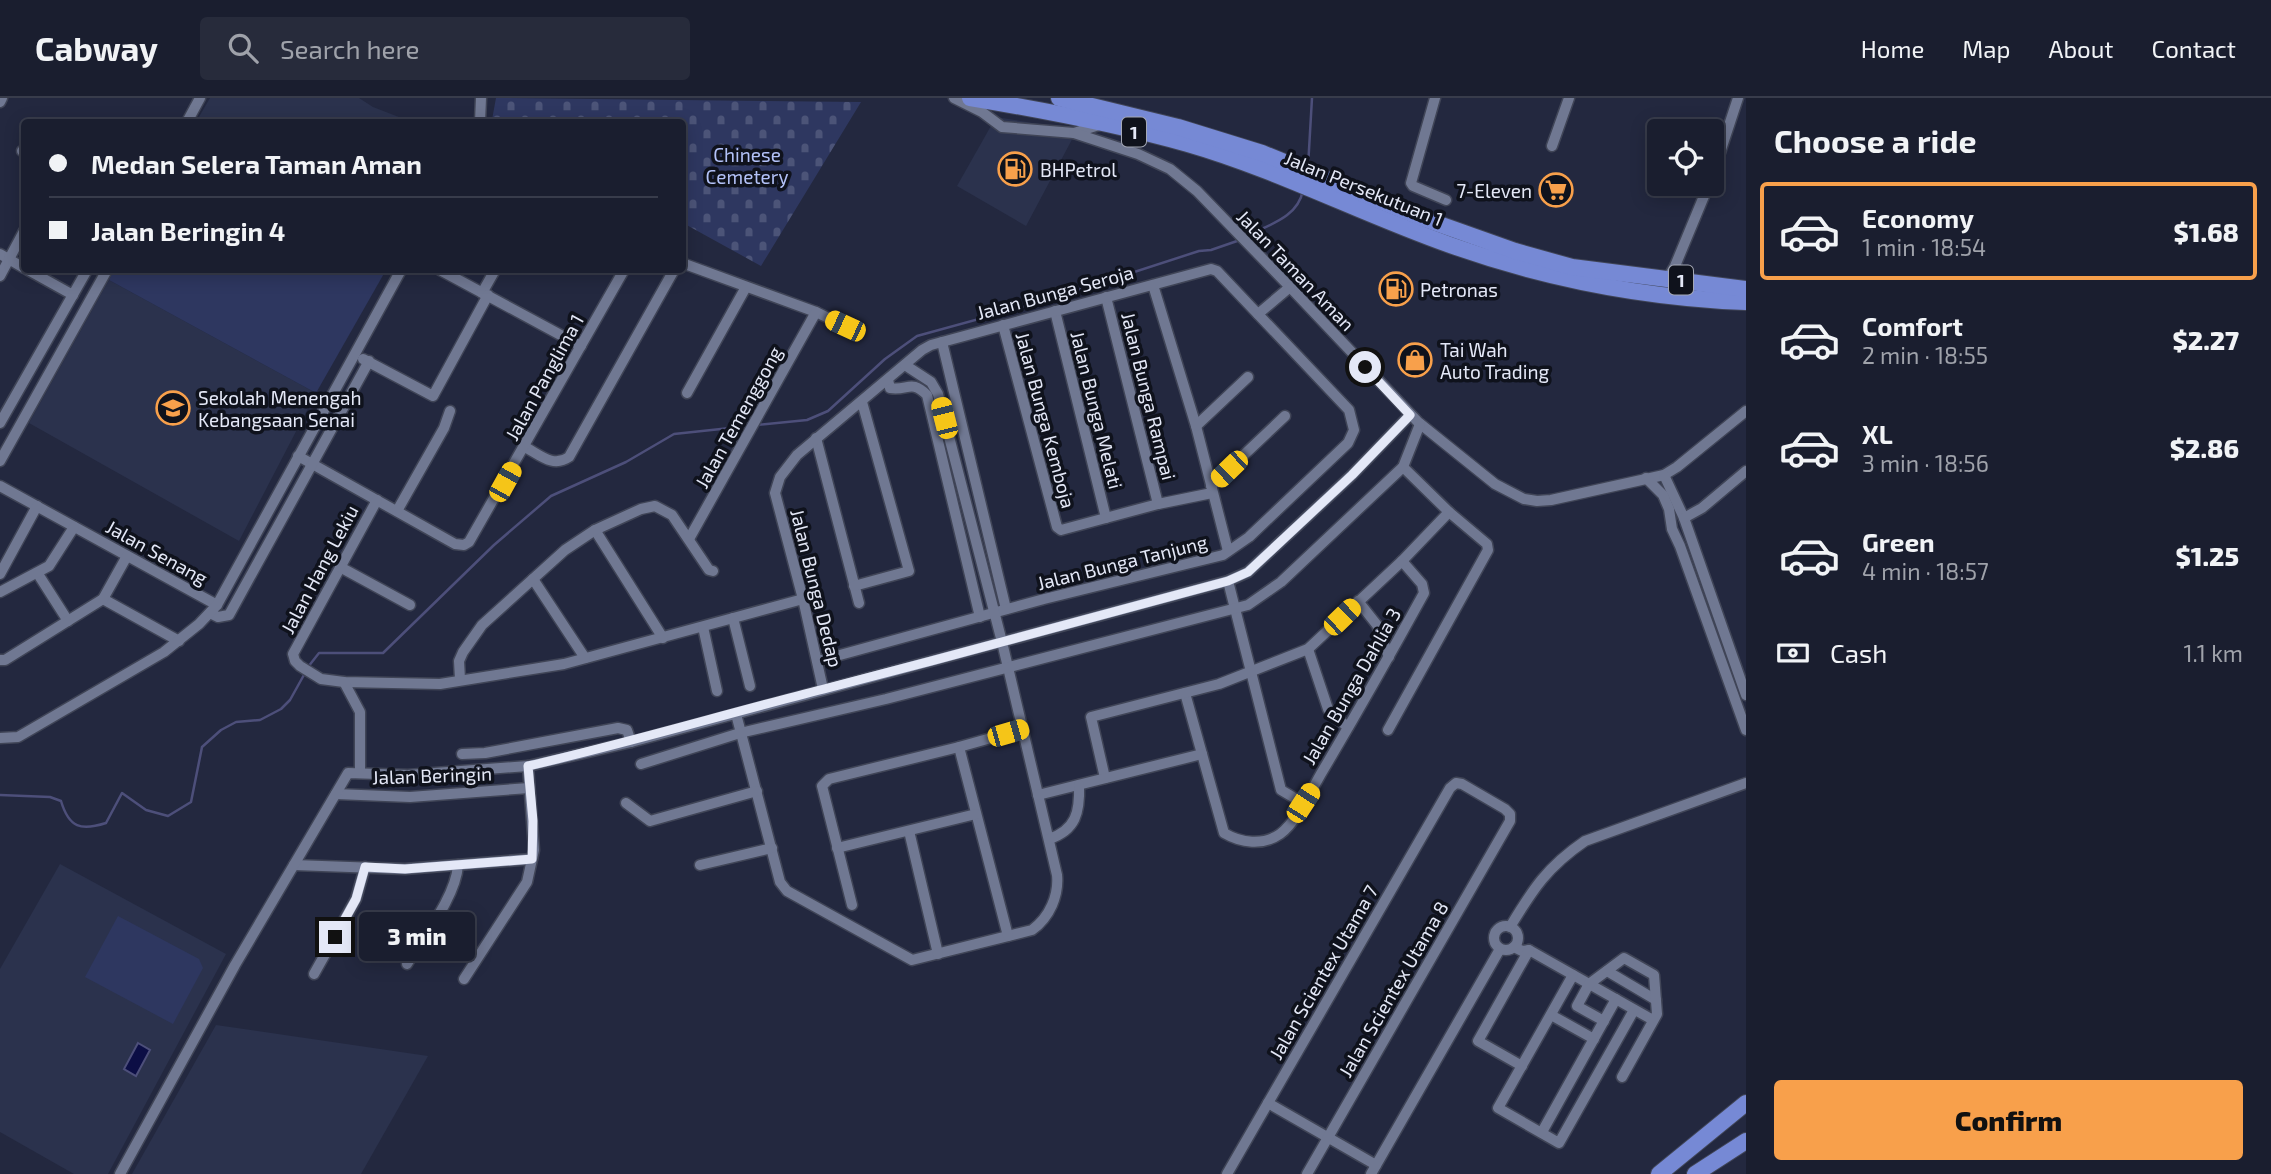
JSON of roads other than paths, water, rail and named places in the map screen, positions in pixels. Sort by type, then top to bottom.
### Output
[{"type":"highway","name":"Jalan Persekutuan 1","points":[[970,98],[1061,113],[1189,145],[1294,183],[1318,183],[1515,251],[1572,267],[1746,289]]},
{"type":"highway","name":"Jalan Persekutuan 1","points":[[1059,98],[1178,127],[1297,166],[1318,183],[1451,245],[1565,280],[1649,294],[1746,302]]},
{"type":"highway","points":[[1659,1174],[1746,1103]]},
{"type":"highway","points":[[1695,1174],[1746,1141]]},
{"type":"street","points":[[189,119],[200,98]]},
{"type":"street","points":[[480,119],[481,98]]},
{"type":"street","points":[[954,98],[982,111],[1002,127],[1074,133],[1103,124]]},
{"type":"street","points":[[1552,146],[1569,98]]},
{"type":"street","points":[[1724,141],[1738,98]]},
{"type":"street","points":[[1431,99],[1411,183],[1446,200]]},
{"type":"street","name":"Jalan Taman Aman","points":[[1074,133],[1138,154],[1170,169],[1196,191],[1290,287],[1410,415],[1495,484],[1524,499],[1537,502],[1551,500],[1664,475],[1746,409]]},
{"type":"street","points":[[1668,278],[1704,196]]},
{"type":"street","points":[[0,276],[5,257],[21,236]]},
{"type":"street","points":[[5,257],[21,266]]},
{"type":"street","points":[[686,264],[816,312],[845,326]]},
{"type":"street","name":"Jalan Bunga Seroja","points":[[776,496],[780,477],[797,455],[922,350],[1106,296],[1211,269],[1216,271],[1349,410],[1354,430]]},
{"type":"street","points":[[33,273],[73,295]]},
{"type":"street","points":[[0,423],[85,273]]},
{"type":"street","points":[[0,461],[105,273]]},
{"type":"street","points":[[369,361],[229,615],[218,618],[214,609],[399,273]]},
{"type":"street","points":[[446,273],[581,346]]},
{"type":"street","points":[[355,354],[433,396],[494,273]]},
{"type":"street","name":"Jalan Panglima 1","points":[[397,511],[455,544],[464,545],[474,538],[622,273]]},
{"type":"street","points":[[525,447],[552,462],[561,462],[569,457],[672,273]]},
{"type":"street","points":[[1153,285],[1196,426],[1228,551]]},
{"type":"street","points":[[687,393],[746,287]]},
{"type":"street","points":[[1258,314],[1290,287]]},
{"type":"street","name":"Jalan Bunga Rampai","points":[[1106,296],[1158,504]]},
{"type":"street","name":"Jalan Bunga Melati","points":[[1055,311],[1106,517]]},
{"type":"street","name":"Jalan Temenggong","points":[[689,539],[816,312]]},
{"type":"street","name":"Jalan Bunga Kemboja","points":[[1003,325],[1054,523],[1061,530],[1106,517]]},
{"type":"street","points":[[942,342],[1006,609]]},
{"type":"street","points":[[736,714],[780,883],[787,891],[912,960],[1032,930],[1038,926],[1053,902],[1058,887],[1023,729],[938,394],[931,382],[905,365]]},
{"type":"street","points":[[1196,426],[1248,377]]},
{"type":"street","points":[[888,380],[890,388],[912,385],[919,387],[927,395],[980,617]]},
{"type":"street","points":[[854,586],[909,571],[862,402]]},
{"type":"street","points":[[298,456],[397,511],[444,428],[450,411]]},
{"type":"street","points":[[1106,517],[1212,490],[1285,415]]},
{"type":"street","points":[[120,1174],[229,975],[346,775],[408,775],[528,766],[631,742],[1228,581],[1248,572],[1352,475],[1410,415]]},
{"type":"street","points":[[641,764],[740,733],[1236,609],[1258,599],[1281,582],[1403,467],[1420,424]]},
{"type":"street","points":[[1354,430],[1365,438]]},
{"type":"street","name":"Jalan Bunga Tanjung","points":[[818,661],[1006,609],[1223,555],[1249,537],[1348,443],[1354,430]]},
{"type":"street","points":[[816,438],[859,603]]},
{"type":"street","points":[[1388,730],[1488,550],[1487,544],[1403,467]]},
{"type":"street","points":[[1680,546],[1678,531],[1684,518],[1702,508],[1746,471]]},
{"type":"street","points":[[1664,475],[1684,518],[1746,695]]},
{"type":"street","points":[[1646,478],[1663,495],[1670,509],[1672,529],[1746,730]]},
{"type":"street","name":"Jalan Senang","points":[[0,486],[127,556],[214,609],[179,641],[19,737],[0,738]]},
{"type":"street","name":"Jalan Bunga Dedap","points":[[776,496],[823,689]]},
{"type":"street","name":"Jalan Hang Lekiu","points":[[344,682],[321,679],[300,666],[293,655],[377,500]]},
{"type":"street","points":[[0,574],[37,506]]},
{"type":"street","points":[[460,679],[459,661],[467,644],[482,625],[565,550],[595,530],[641,509],[655,506],[672,515],[709,570],[713,571]]},
{"type":"street","points":[[1105,778],[1091,717],[1250,673],[1308,649],[1402,561],[1449,512]]},
{"type":"street","points":[[0,592],[38,574],[51,564],[74,527]]},
{"type":"street","points":[[595,530],[663,638]]},
{"type":"street","points":[[0,660],[5,660],[103,599],[127,556]]},
{"type":"street","name":"Jalan Bunga Dahlia 3","points":[[1185,692],[1224,833],[1237,840],[1253,842],[1272,839],[1289,827],[1424,593],[1422,584],[1402,561]]},
{"type":"street","points":[[340,567],[410,605]]},
{"type":"street","points":[[38,574],[68,621]]},
{"type":"street","points":[[533,579],[585,658]]},
{"type":"street","points":[[1228,581],[1281,790],[1303,803]]},
{"type":"street","points":[[103,599],[179,641]]},
{"type":"street","points":[[355,773],[360,712],[344,682],[440,684],[564,664],[803,599]]},
{"type":"street","points":[[1358,601],[1377,625],[1389,657]]},
{"type":"street","points":[[733,618],[751,686]]},
{"type":"street","points":[[703,627],[717,691]]},
{"type":"street","points":[[1308,649],[1331,714],[1349,727]]},
{"type":"street","points":[[462,754],[485,753],[618,728],[627,730],[631,742]]},
{"type":"street","points":[[852,905],[822,786],[829,779],[1023,729]]},
{"type":"street","points":[[959,747],[1008,936]]},
{"type":"street","points":[[1038,795],[1202,754]]},
{"type":"street","points":[[464,979],[527,883],[534,841],[528,766]]},
{"type":"street","name":"Jalan Scientex Utama 8","points":[[1307,1174],[1510,821],[1510,814],[1505,809],[1462,784],[1456,783],[1450,788]]},
{"type":"street","points":[[1510,927],[1546,872],[1565,854],[1585,841],[1746,783]]},
{"type":"street","points":[[1049,839],[1067,831],[1075,820],[1079,785]]},
{"type":"street","name":"Jalan Beringin","points":[[336,794],[410,797],[529,788]]},
{"type":"street","name":"Jalan Scientex Utama 7","points":[[1227,1174],[1450,788]]},
{"type":"street","points":[[626,803],[650,821],[757,792]]},
{"type":"street","points":[[837,848],[976,814]]},
{"type":"street","points":[[909,831],[938,954]]},
{"type":"street","points":[[700,865],[772,848]]},
{"type":"street","points":[[294,865],[405,869],[532,859]]},
{"type":"street","points":[[407,964],[452,890],[458,865]]},
{"type":"street","points":[[314,974],[356,899],[365,867]]},
{"type":"street","points":[[1516,943],[1507,951],[1500,949],[1493,940],[1494,934],[1504,926],[1510,927],[1516,931],[1516,943],[1522,951],[1529,950],[1653,1020]]},
{"type":"street","points":[[1268,1103],[1328,1138],[1373,1170],[1500,949]]},
{"type":"street","points":[[1522,1066],[1478,1041],[1529,950]]},
{"type":"street","points":[[1604,1021],[1577,1006],[1589,984],[1624,958],[1654,975],[1657,1014],[1622,1077]]},
{"type":"street","points":[[1607,971],[1656,1000]]},
{"type":"street","points":[[1573,975],[1498,1108],[1559,1143],[1634,1010]]},
{"type":"street","points":[[1542,1132],[1616,999]]},
{"type":"street","points":[[1550,1015],[1594,1039]]},
{"type":"waterway","points":[[1308,167],[1312,98]]},
{"type":"waterway","points":[[1246,236],[1289,214],[1300,200],[1303,190]]},
{"type":"waterway","points":[[756,425],[807,420],[828,411],[885,359],[917,336],[1048,300],[1240,240]]},
{"type":"waterway","points":[[308,667],[319,653],[383,653],[494,545],[551,496],[626,462],[674,434],[749,426]]},
{"type":"waterway","points":[[0,795],[50,797],[61,801],[72,822],[83,827],[106,823],[122,793],[146,810],[168,816],[191,802],[202,747],[221,730],[236,722],[260,720],[281,709],[290,700],[305,673]]},
{"type":"place","name":"BHPetrol","points":[[1015,169]]},
{"type":"place","name":"7-Eleven","points":[[1556,190]]},
{"type":"place","name":"Petronas","points":[[1396,289]]},
{"type":"place","name":"Tai Wah Auto Trading","points":[[1415,360]]},
{"type":"place","name":"Sekolah Menengah Kebangsaan Senai","points":[[173,408]]},
{"type":"park label","name":"Chinese Cemetery","points":[[747,165]]}]
